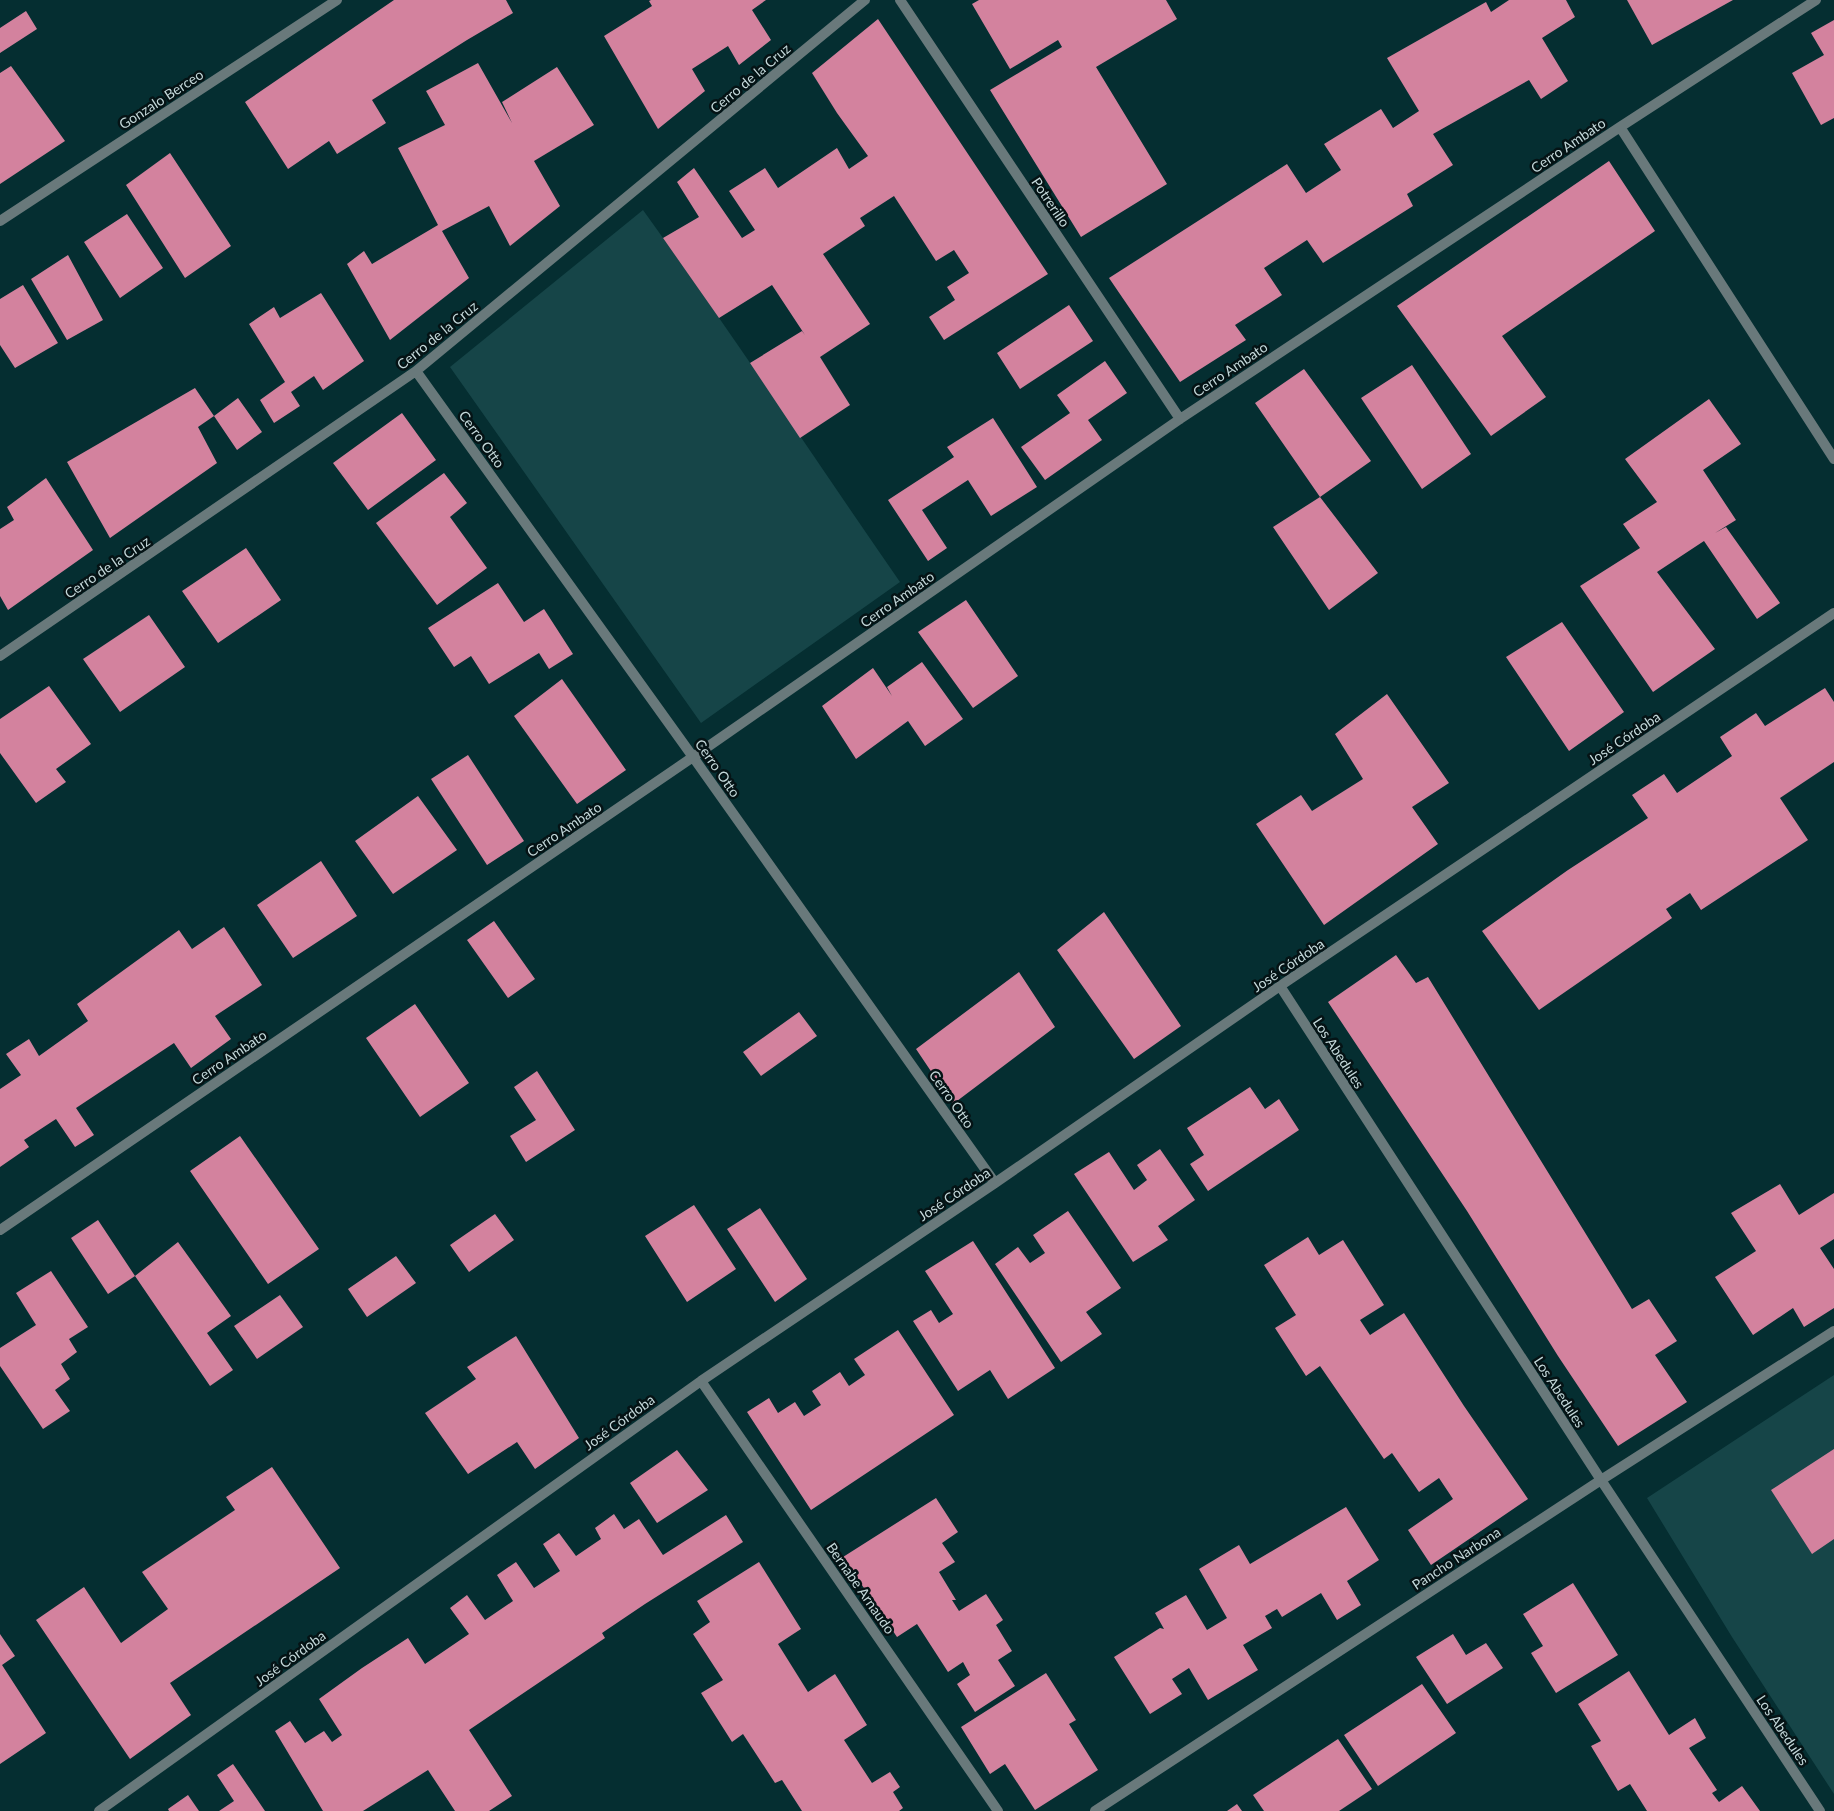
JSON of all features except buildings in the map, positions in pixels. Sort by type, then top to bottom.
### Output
[{"type":"street","name":"Gonzalo Berceo","points":[[0,221],[337,0]]},
{"type":"street","name":"Cerro de la Cruz","points":[[0,656],[416,371],[865,0]]},
{"type":"street","name":"Potrerillo","points":[[900,0],[1180,419]]},
{"type":"street","name":"Cerro Ambato","points":[[0,1230],[693,757],[1180,419],[1620,127],[1816,0]]},
{"type":"street","points":[[1620,127],[1834,460]]},
{"type":"street","name":"Cerro Otto","points":[[416,371],[995,1183]]},
{"type":"street","name":"José Córdoba","points":[[99,1811],[701,1381],[995,1183],[1280,986],[1834,613]]},
{"type":"street","name":"Los Abedules","points":[[1280,986],[1601,1480],[1820,1811]]},
{"type":"street","name":"Pancho Narbona","points":[[1095,1811],[1601,1480],[1834,1331]]},
{"type":"street","name":"Bernabe Arnaudo","points":[[701,1381],[998,1811]]},
{"type":"shaded area","points":[[643,210],[900,582],[701,723],[450,367]]},
{"type":"shaded area","points":[[1834,1375],[1834,1794],[1732,1637],[1647,1498]]}]
